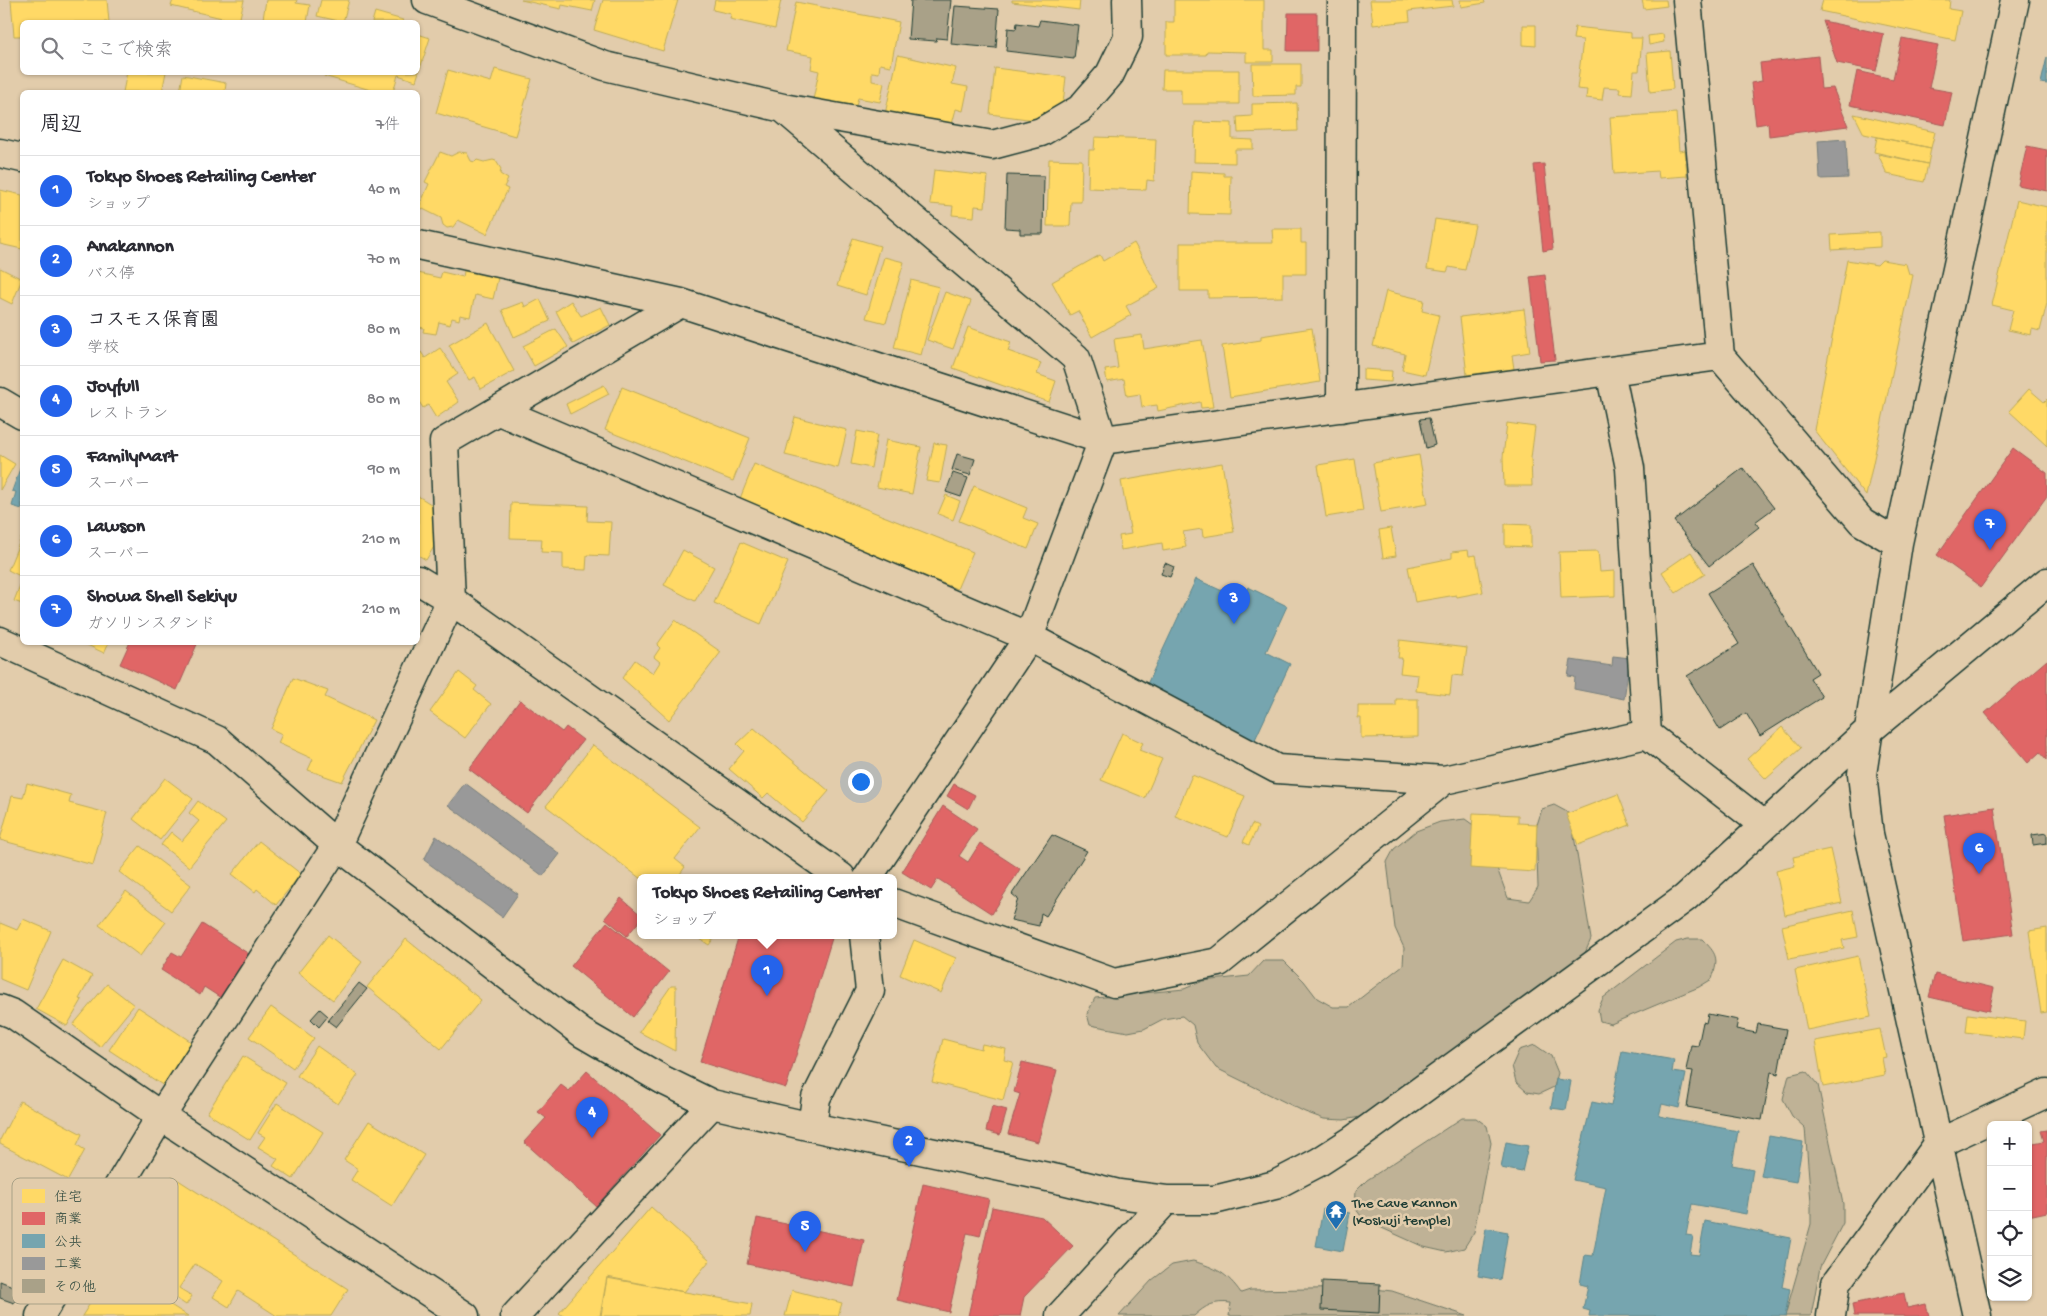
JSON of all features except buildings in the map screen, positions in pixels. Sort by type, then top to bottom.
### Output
[{"type":"street","points":[[438,2],[605,66],[783,108],[992,145],[1041,132],[1080,109],[1110,74],[1128,37],[1126,0]]},
{"type":"street","points":[[1341,408],[1342,0]]},
{"type":"street","points":[[1687,0],[1720,356],[1862,522],[1898,543]]},
{"type":"street","points":[[1977,1316],[1869,834],[1862,774],[1898,543],[2015,0]]},
{"type":"street","points":[[783,108],[1076,358],[1103,440],[1029,638],[870,874]]},
{"type":"street","points":[[0,153],[20,158]]},
{"type":"street","points":[[420,245],[681,303],[1103,440],[1720,356]]},
{"type":"street","points":[[123,1178],[161,1116],[337,845],[451,600],[444,442],[681,303]]},
{"type":"street","points":[[1610,371],[1630,468],[1647,734],[1764,825]]},
{"type":"street","points":[[0,402],[20,414]]},
{"type":"street","points":[[499,411],[1029,638],[1277,769],[1444,780],[1647,734]]},
{"type":"street","points":[[420,581],[451,600],[837,874]]},
{"type":"street","points":[[0,641],[217,740],[337,845],[582,1033],[663,1080],[712,1104],[1119,1194],[1166,1200],[1214,1200],[1275,1185],[1319,1162],[1353,1140],[1685,898],[1868,732],[2047,582]]},
{"type":"street","points":[[897,904],[1114,983],[1219,962],[1444,780]]},
{"type":"street","points":[[812,1127],[816,1098],[870,992],[864,939]]},
{"type":"street","points":[[0,1009],[13,1014],[161,1116],[465,1316]]},
{"type":"street","points":[[1832,1316],[1836,1283],[1939,1143],[2047,1093]]},
{"type":"street","points":[[515,1316],[712,1104]]},
{"type":"street","points":[[1060,1316],[1166,1200]]},
{"type":"street","points":[[40,1316],[47,1304]]},
{"type":"shaded area","points":[[1554,805],[1567,812],[1573,830],[1591,939],[1585,953],[1573,966],[1365,1116],[1344,1120],[1324,1119],[1305,1112],[1216,1068],[1197,1043],[1193,1025],[1182,1016],[1163,1019],[1144,1029],[1128,1032],[1090,1025],[1087,1014],[1095,998],[1184,989],[1203,981],[1249,976],[1263,961],[1284,961],[1304,981],[1317,998],[1333,1007],[1349,1007],[1403,965],[1404,948],[1395,928],[1387,862],[1394,849],[1416,831],[1440,822],[1465,819],[1480,830],[1491,852],[1508,898],[1529,901],[1538,887],[1536,828],[1542,809]]},
{"type":"shaded area","points":[[1688,939],[1702,939],[1714,953],[1716,966],[1712,979],[1699,987],[1611,1024],[1600,1021],[1598,1010],[1603,998],[1676,942]]},
{"type":"shaded area","points":[[1535,1045],[1551,1056],[1558,1073],[1554,1087],[1539,1094],[1527,1092],[1516,1082],[1512,1066],[1519,1050]]},
{"type":"shaded area","points":[[1806,1071],[1818,1085],[1843,1204],[1843,1223],[1820,1267],[1811,1316],[1785,1316],[1811,1224],[1811,1202],[1805,1128],[1792,1116],[1783,1099],[1789,1075]]},
{"type":"shaded area","points":[[1462,1118],[1476,1118],[1487,1126],[1491,1143],[1474,1232],[1464,1248],[1446,1252],[1424,1247],[1364,1220],[1355,1208],[1356,1191],[1367,1180]]},
{"type":"shaded area","points":[[1193,1261],[1208,1266],[1226,1276],[1241,1293],[1250,1290],[1366,1288],[1392,1291],[1467,1316],[1229,1316],[1231,1303],[1220,1303],[1202,1309],[1194,1316],[1119,1316],[1152,1280],[1172,1265]]},
{"type":"place","name":"Showa Shell Sekiyu","points":[[1990,550]]},
{"type":"place","name":"コスモス保育園","points":[[1234,624]]},
{"type":"place","name":"Lawson","points":[[1979,874]]},
{"type":"place","name":"Tokyo Shoes Retailing Center","points":[[767,996]]},
{"type":"place","name":"Joyfull","points":[[592,1138]]},
{"type":"place","name":"Anakannon","points":[[909,1167]]},
{"type":"place","name":"The Cave Kannon (Koshuji temple)","points":[[1336,1230]]},
{"type":"place","name":"FamilyMart","points":[[805,1252]]}]
